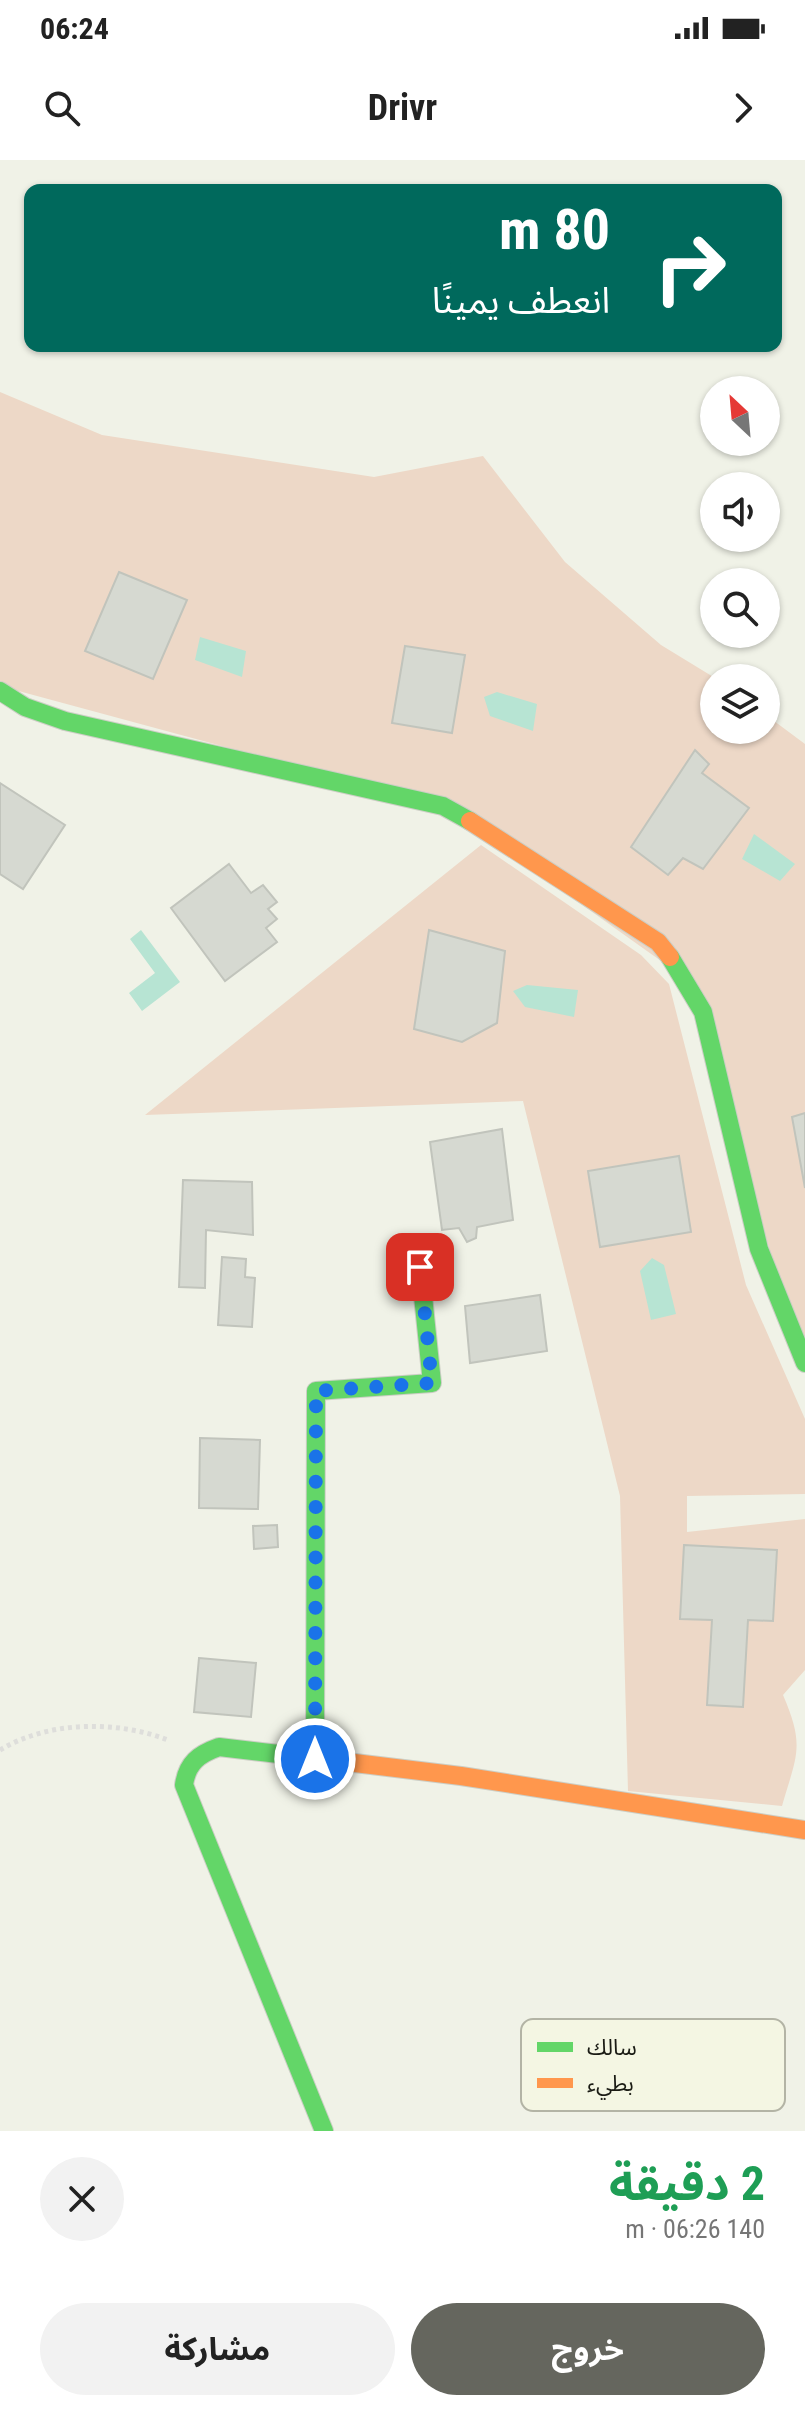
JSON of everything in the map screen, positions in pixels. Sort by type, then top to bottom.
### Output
[{"type":"street","points":[[0,691],[25,707],[65,721],[443,806],[494,834],[658,942],[685,978],[703,1012],[759,1249],[805,1363]]},
{"type":"street","points":[[315,1759],[316,1391],[432,1383],[420,1267]]},
{"type":"street","points":[[324,2131],[184,1785],[186,1769],[202,1753],[219,1747],[461,1776],[805,1830]]},
{"type":"path","points":[[0,1750],[41,1731],[122,1727],[202,1753]]},
{"type":"shaded area","points":[[0,392],[102,435],[374,477],[483,456],[565,562],[661,645],[700,669],[700,744],[780,744],[780,725],[805,744],[805,1363],[685,978],[443,806],[0,686]]},
{"type":"shaded area","points":[[200,637],[246,651],[242,677],[195,660]]},
{"type":"shaded area","points":[[497,692],[537,704],[533,731],[490,716],[484,697]]},
{"type":"shaded area","points":[[754,834],[795,864],[780,881],[742,859]]},
{"type":"shaded area","points":[[481,845],[641,955],[669,984],[746,1285],[805,1419],[805,1494],[687,1496],[687,1532],[805,1519],[805,1670],[783,1695],[794,1727],[796,1750],[782,1806],[628,1791],[620,1496],[523,1101],[145,1115]]},
{"type":"shaded area","points":[[141,930],[180,982],[142,1011],[129,993],[155,973],[130,939]]},
{"type":"shaded area","points":[[527,985],[578,990],[574,1017],[525,1007],[513,991]]},
{"type":"shaded area","points":[[652,1258],[664,1265],[676,1314],[651,1320],[640,1271]]},
{"type":"building","points":[[119,572],[187,600],[153,679],[85,651]]},
{"type":"building","points":[[405,646],[465,655],[452,733],[392,723]]},
{"type":"building","points":[[695,750],[709,764],[702,773],[749,808],[703,869],[683,858],[668,875],[631,847]]},
{"type":"building","points":[[0,783],[65,825],[23,889],[0,874]]},
{"type":"building","points":[[229,864],[251,893],[263,885],[277,902],[268,909],[277,919],[266,928],[277,942],[225,981],[171,908]]},
{"type":"building","points":[[429,930],[505,951],[497,1023],[462,1042],[414,1029]]},
{"type":"building","points":[[805,1113],[805,1188],[792,1117]]},
{"type":"building","points":[[502,1129],[513,1220],[477,1227],[476,1238],[467,1242],[459,1228],[442,1230],[430,1142]]},
{"type":"building","points":[[679,1156],[691,1232],[600,1247],[588,1171]]},
{"type":"building","points":[[183,1180],[252,1182],[253,1235],[206,1230],[205,1288],[179,1287]]},
{"type":"building","points":[[222,1257],[246,1259],[245,1277],[255,1278],[252,1327],[218,1325]]},
{"type":"building","points":[[540,1295],[547,1351],[470,1363],[465,1306]]},
{"type":"building","points":[[200,1438],[260,1440],[258,1509],[199,1508]]},
{"type":"building","points":[[277,1525],[278,1547],[254,1549],[253,1526]]},
{"type":"building","points":[[684,1545],[777,1550],[773,1621],[748,1620],[743,1707],[707,1705],[712,1620],[680,1619]]},
{"type":"building","points":[[199,1658],[256,1663],[251,1717],[194,1712]]},
{"type":"traffic: fast","points":[[0,691],[25,707],[65,721],[443,806],[470,821]]},
{"type":"traffic: fast","points":[[670,957],[703,1012],[759,1249],[805,1363]]},
{"type":"traffic: fast","points":[[315,1759],[316,1391],[432,1383],[420,1267]]},
{"type":"traffic: fast","points":[[324,2131],[184,1785],[195,1760],[219,1747],[330,1760]]},
{"type":"traffic: slow","points":[[470,821],[658,942],[670,957]]},
{"type":"traffic: slow","points":[[330,1760],[461,1776],[805,1830]]},
{"type":"route","points":[[315,1759],[316,1391],[432,1383],[420,1267]]}]
